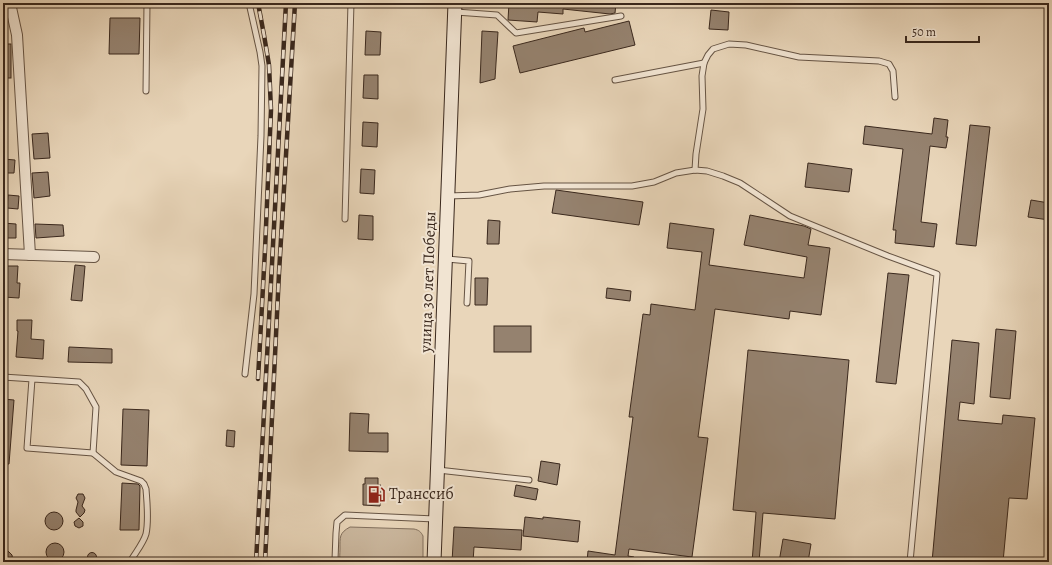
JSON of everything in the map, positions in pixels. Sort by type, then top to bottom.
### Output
[{"type":"main road","name":"улица 30 лет Победы","points":[[434,562],[455,7]]},
{"type":"street","points":[[10,3],[17,35],[30,255]]},
{"type":"street","points":[[3,254],[94,256]]},
{"type":"lane","points":[[115,3],[157,3]]},
{"type":"lane","points":[[146,91],[147,3]]},
{"type":"lane","points":[[245,374],[254,294],[261,136],[262,66],[249,3]]},
{"type":"lane","points":[[345,219],[350,3]]},
{"type":"lane","points":[[455,7],[497,15],[516,33],[621,16]]},
{"type":"lane","points":[[695,170],[702,109],[702,76],[704,63],[713,49],[729,44],[746,45],[799,57],[880,61],[889,64],[893,71],[895,97]]},
{"type":"lane","points":[[614,80],[704,63]]},
{"type":"lane","points":[[448,196],[479,195],[510,189],[544,186],[632,186],[654,182],[676,173],[695,170],[707,171],[740,183],[790,216],[874,251],[937,274],[910,562]]},
{"type":"lane","points":[[446,259],[469,261],[467,303]]},
{"type":"lane","points":[[3,377],[79,382],[86,389],[96,407],[93,453]]},
{"type":"lane","points":[[32,379],[28,448],[93,453],[116,472],[141,481],[146,489],[146,534],[130,562]]},
{"type":"lane","points":[[438,470],[529,480]]},
{"type":"lane","points":[[336,562],[337,522],[345,515],[436,519]]},
{"type":"shaded area","points":[[350,527],[417,530],[421,532],[423,536],[423,562],[341,562],[341,536],[344,531]]},
{"type":"building","points":[[509,3],[616,3],[615,13],[610,14],[563,9],[563,14],[538,12],[537,22],[508,20]]},
{"type":"building","points":[[711,10],[729,12],[728,30],[709,29]]},
{"type":"building","points":[[110,18],[140,18],[139,54],[109,54]]},
{"type":"building","points":[[629,21],[635,45],[520,73],[513,46],[584,28],[585,32]]},
{"type":"building","points":[[366,31],[381,32],[380,55],[365,55]]},
{"type":"building","points":[[482,31],[498,32],[495,79],[480,83]]},
{"type":"building","points":[[3,44],[11,44],[11,78],[3,78]]},
{"type":"building","points":[[364,75],[378,75],[378,99],[363,98]]},
{"type":"building","points":[[934,118],[948,120],[946,137],[948,137],[946,148],[930,146],[921,222],[937,224],[934,247],[895,243],[896,230],[893,230],[903,149],[863,144],[865,126],[932,134]]},
{"type":"building","points":[[363,122],[378,123],[377,147],[362,146]]},
{"type":"building","points":[[970,125],[990,127],[976,246],[956,244]]},
{"type":"building","points":[[48,133],[50,158],[34,159],[32,134]]},
{"type":"building","points":[[3,159],[15,160],[14,173],[3,173]]},
{"type":"building","points":[[808,163],[852,169],[849,192],[805,187]]},
{"type":"building","points":[[361,169],[375,170],[374,194],[360,193]]},
{"type":"building","points":[[48,172],[50,196],[34,198],[32,173]]},
{"type":"building","points":[[556,190],[643,202],[639,225],[552,213]]},
{"type":"building","points":[[8,195],[19,196],[18,209],[7,208]]},
{"type":"building","points":[[1031,200],[1049,203],[1049,220],[1028,217]]},
{"type":"building","points":[[359,215],[373,216],[373,240],[358,239]]},
{"type":"building","points":[[750,215],[804,226],[811,229],[808,245],[830,248],[821,315],[790,311],[789,319],[715,309],[698,437],[708,438],[692,557],[629,549],[628,556],[634,557],[634,562],[587,562],[588,551],[615,555],[633,417],[629,417],[643,314],[650,315],[651,304],[695,310],[702,252],[667,248],[670,223],[714,229],[709,265],[804,278],[807,257],[744,245]]},
{"type":"building","points":[[488,220],[500,221],[499,244],[487,244]]},
{"type":"building","points":[[3,223],[16,224],[16,238],[3,238]]},
{"type":"building","points":[[35,224],[63,225],[64,236],[36,238]]},
{"type":"building","points":[[75,265],[85,266],[82,301],[71,300]]},
{"type":"building","points":[[5,266],[18,266],[17,283],[20,283],[19,298],[3,297]]},
{"type":"building","points":[[888,273],[909,275],[896,384],[876,382]]},
{"type":"building","points":[[475,278],[488,278],[487,305],[475,305]]},
{"type":"building","points":[[607,288],[631,291],[630,301],[606,298]]},
{"type":"building","points":[[17,320],[32,320],[31,339],[44,340],[43,359],[16,357],[18,331]]},
{"type":"building","points":[[494,326],[531,326],[531,352],[494,352]]},
{"type":"building","points":[[996,329],[1016,331],[1010,399],[990,397]]},
{"type":"building","points":[[952,340],[979,343],[974,404],[960,402],[958,420],[1002,424],[1003,415],[1035,418],[1027,499],[1009,498],[1003,562],[932,562]]},
{"type":"building","points":[[69,347],[112,349],[112,363],[68,362]]},
{"type":"building","points":[[748,350],[849,360],[835,519],[763,513],[759,562],[752,562],[756,512],[733,510]]},
{"type":"building","points":[[3,399],[14,400],[9,464],[3,464]]},
{"type":"building","points":[[123,409],[149,410],[147,466],[121,465]]},
{"type":"building","points":[[350,413],[369,414],[368,433],[388,433],[388,452],[349,451]]},
{"type":"building","points":[[227,430],[235,431],[234,447],[226,446]]},
{"type":"building","points":[[541,461],[560,464],[557,485],[538,481]]},
{"type":"building","points":[[365,478],[378,478],[378,485],[381,485],[380,506],[363,505],[363,484],[365,484]]},
{"type":"building","points":[[122,483],[138,484],[140,486],[139,530],[120,530]]},
{"type":"building","points":[[516,485],[538,489],[536,500],[514,496]]},
{"type":"building","points":[[78,494],[83,494],[85,498],[82,506],[85,510],[80,517],[76,512],[78,502],[76,498]]},
{"type":"building","points":[[54,512],[60,515],[63,521],[60,527],[54,530],[48,527],[45,521],[48,515]]},
{"type":"building","points":[[525,517],[543,519],[543,517],[580,521],[578,542],[523,536]]},
{"type":"building","points":[[79,518],[83,522],[83,526],[79,528],[75,526],[74,522]]},
{"type":"building","points":[[454,527],[522,530],[521,550],[474,547],[473,562],[452,562]]},
{"type":"building","points":[[783,539],[811,544],[808,562],[779,562]]},
{"type":"building","points":[[55,543],[61,546],[64,552],[61,558],[55,561],[49,558],[46,552],[49,546]]},
{"type":"building","points":[[3,547],[12,555],[13,562],[3,562]]},
{"type":"building","points":[[90,553],[94,553],[96,557],[94,561],[90,561],[88,559],[88,555]]},
{"type":"railway","points":[[258,3],[269,65],[271,110],[258,379]]},
{"type":"railway","points":[[256,562],[286,3]]},
{"type":"railway","points":[[265,562],[279,273],[295,3]]},
{"type":"place","name":"Транссиб","points":[[376,494]]}]
